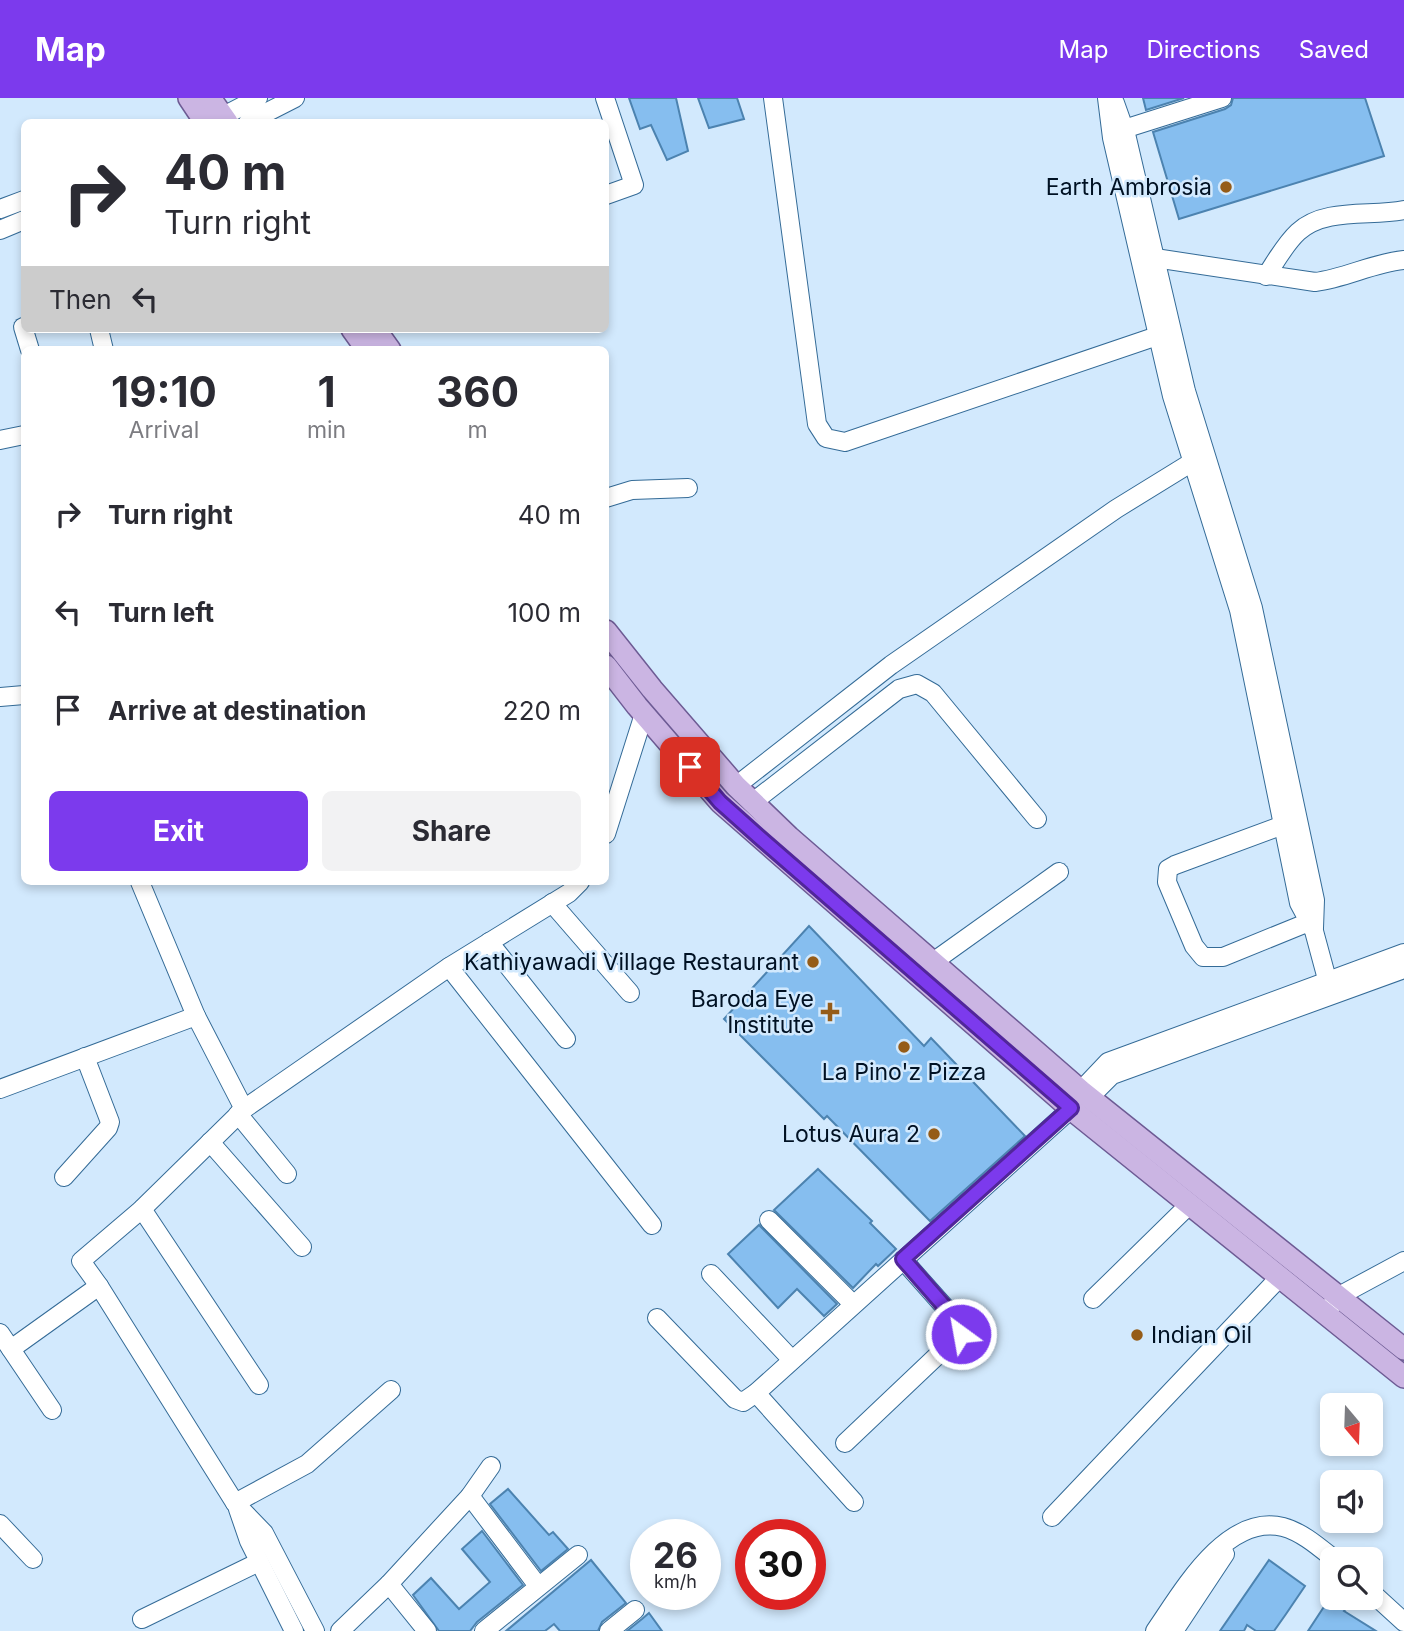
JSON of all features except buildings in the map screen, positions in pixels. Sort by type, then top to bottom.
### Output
[{"type":"main road","points":[[189,98],[215,119]]},
{"type":"main road","points":[[211,98],[216,119]]},
{"type":"main road","points":[[609,635],[652,690],[752,802],[933,962],[1077,1103],[1189,1205],[1404,1377]]},
{"type":"main road","points":[[609,670],[720,802],[1077,1103],[1339,1296],[1404,1349]]},
{"type":"street","points":[[221,119],[258,98]]},
{"type":"street","points":[[254,119],[295,98]]},
{"type":"street","points":[[605,98],[634,185],[609,194]]},
{"type":"street","points":[[773,98],[817,424],[826,438],[845,442],[1165,333]]},
{"type":"street","points":[[1107,98],[1112,138],[1165,333],[1186,391],[1199,458],[1239,610],[1298,903],[1311,927],[1329,987]]},
{"type":"street","points":[[1114,98],[1155,258],[1165,333]]},
{"type":"street","points":[[1124,129],[1222,98]]},
{"type":"street","points":[[0,209],[21,201]]},
{"type":"street","points":[[1266,276],[1301,229],[1329,217],[1404,210]]},
{"type":"street","points":[[0,230],[21,221]]},
{"type":"street","points":[[1155,258],[1315,282],[1404,260]]},
{"type":"street","points":[[0,440],[21,436]]},
{"type":"street","points":[[736,786],[891,665],[1116,509],[1199,458]]},
{"type":"street","points":[[1199,458],[1253,608],[1315,900],[1311,927]]},
{"type":"street","points":[[609,497],[632,490],[688,488]]},
{"type":"street","points":[[752,802],[900,689],[917,684],[933,692],[1037,819]]},
{"type":"street","points":[[0,697],[21,695]]},
{"type":"street","points":[[609,825],[644,714]]},
{"type":"street","points":[[1283,825],[1175,865],[1168,869],[1167,882],[1194,946],[1203,957],[1223,957],[1311,927]]},
{"type":"street","points":[[933,962],[1059,872]]},
{"type":"street","points":[[140,885],[196,1016],[241,1112],[287,1174]]},
{"type":"street","points":[[315,1631],[264,1533],[235,1503],[81,1261],[142,1209],[241,1112],[449,967],[569,893],[577,885]]},
{"type":"street","points":[[552,903],[630,993]]},
{"type":"street","points":[[489,942],[566,1039]]},
{"type":"street","points":[[657,1318],[735,1399],[743,1402],[1077,1103],[1112,1075],[1329,987],[1404,953]]},
{"type":"street","points":[[449,967],[652,1225]]},
{"type":"street","points":[[1329,987],[1404,969]]},
{"type":"street","points":[[0,1089],[196,1016]]},
{"type":"street","points":[[64,1177],[108,1128],[110,1122],[85,1057]]},
{"type":"street","points":[[210,1142],[302,1247]]},
{"type":"street","points":[[1093,1299],[1189,1205]]},
{"type":"street","points":[[142,1209],[259,1385]]},
{"type":"street","points":[[769,1220],[853,1304]]},
{"type":"street","points":[[845,1443],[961,1334],[958,1322],[903,1259]]},
{"type":"street","points":[[1325,1314],[1339,1296],[1404,1261]]},
{"type":"street","points":[[711,1273],[792,1360]]},
{"type":"street","points":[[1052,1517],[1279,1278]]},
{"type":"street","points":[[11,1349],[99,1286]]},
{"type":"street","points":[[0,1333],[52,1410]]},
{"type":"street","points":[[235,1503],[307,1464],[391,1390]]},
{"type":"street","points":[[756,1393],[855,1502]]},
{"type":"street","points":[[340,1631],[389,1584],[470,1496],[491,1466]]},
{"type":"street","points":[[470,1496],[538,1586]]},
{"type":"street","points":[[235,1503],[248,1541],[294,1631]]},
{"type":"street","points":[[0,1524],[33,1559]]},
{"type":"street","points":[[1155,1631],[1196,1571],[1237,1533],[1262,1525],[1284,1527],[1307,1538],[1320,1548]]},
{"type":"street","points":[[1174,1631],[1237,1533]]},
{"type":"street","points":[[484,1631],[578,1555]]},
{"type":"street","points":[[142,1619],[259,1562]]},
{"type":"street","points":[[389,1584],[426,1631]]},
{"type":"street","points":[[1383,1603],[1404,1622]]},
{"type":"street","points":[[609,1631],[635,1610]]},
{"type":"place","name":"Earth Ambrosia","points":[[1226,187]]},
{"type":"place","name":"Kathiyawadi Village Restaurant","points":[[813,962]]},
{"type":"place","name":"Baroda Eye Institute","points":[[830,1012]]},
{"type":"place","name":"La Pino'z Pizza","points":[[904,1047]]},
{"type":"place","name":"Lotus Aura 2","points":[[934,1134]]},
{"type":"place","name":"Indian Oil","points":[[1137,1335]]},
{"type":"route","points":[[690,767],[720,802],[1071,1108],[903,1259],[958,1322],[961,1334]]}]
